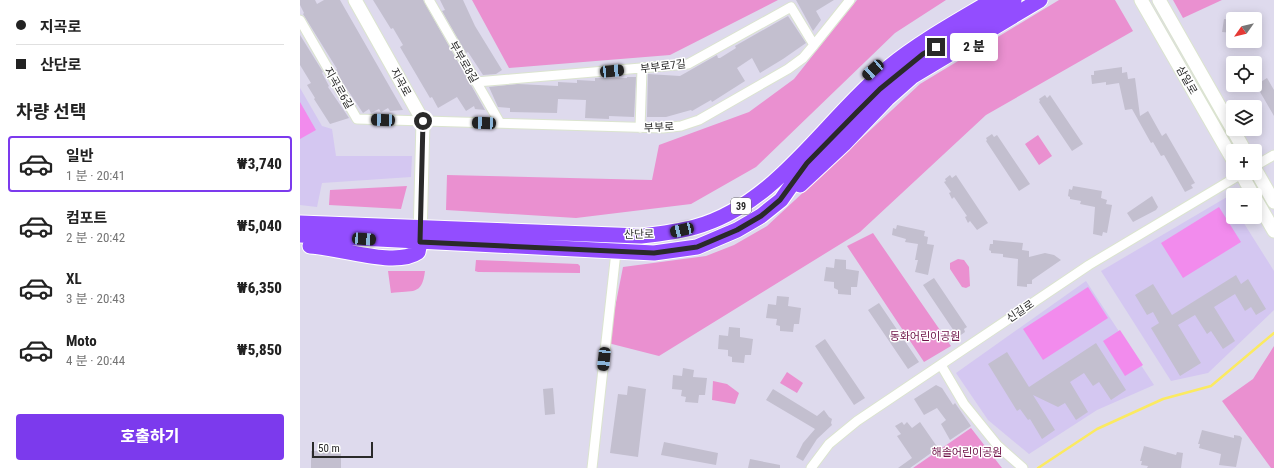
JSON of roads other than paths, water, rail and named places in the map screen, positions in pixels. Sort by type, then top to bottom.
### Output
[{"type":"main road","points":[[767,188],[803,141],[853,88],[883,61],[924,32],[976,0]]},
{"type":"main road","name":"산단로","points":[[300,236],[420,226],[641,236],[669,233],[696,227],[716,219],[740,206],[767,188],[802,155],[857,96],[890,67],[927,39],[994,0]]},
{"type":"main road","name":"산단로","points":[[300,223],[420,242],[654,253],[697,247],[737,230],[761,216],[780,200],[807,163],[880,89],[923,54],[1014,0]]},
{"type":"main road","points":[[780,200],[799,186],[844,144],[887,99],[913,76],[1037,1]]},
{"type":"main road","points":[[300,215],[352,232]]},
{"type":"main road","points":[[300,244],[352,232]]},
{"type":"main road","points":[[300,244],[325,246],[390,258],[411,257],[418,252],[420,242]]},
{"type":"street","name":"지곡로","points":[[355,0],[423,121]]},
{"type":"street","name":"부부로8길","points":[[428,0],[500,124]]},
{"type":"street","name":"부부로","points":[[423,121],[640,128],[681,126],[699,120],[788,69],[803,58],[850,0]]},
{"type":"street","name":"삼일로","points":[[1141,0],[1226,148]]},
{"type":"street","name":"삼일로","points":[[1159,0],[1241,144]]},
{"type":"street","name":"부부로7길","points":[[476,82],[688,64],[790,7],[814,45]]},
{"type":"street","name":"지곡로6길","points":[[300,20],[357,119],[423,121]]},
{"type":"street","points":[[640,128],[642,69]]},
{"type":"street","points":[[420,242],[423,121]]},
{"type":"street","points":[[1262,164],[1274,156]]},
{"type":"street","name":"신길로","points":[[811,468],[829,444],[857,421],[1089,265],[1230,180]]},
{"type":"street","points":[[1262,180],[1274,202]]},
{"type":"street","points":[[1262,210],[1274,231]]},
{"type":"street","points":[[592,468],[616,252]]},
{"type":"street","points":[[941,365],[964,404],[998,446],[1020,465]]},
{"type":"waterway","points":[[1038,468],[1097,429],[1163,399],[1211,386],[1274,333]]},
{"type":"park label","name":"동화어린이공원","points":[[925,336]]},
{"type":"park label","name":"해솔어린이공원","points":[[967,452]]}]
